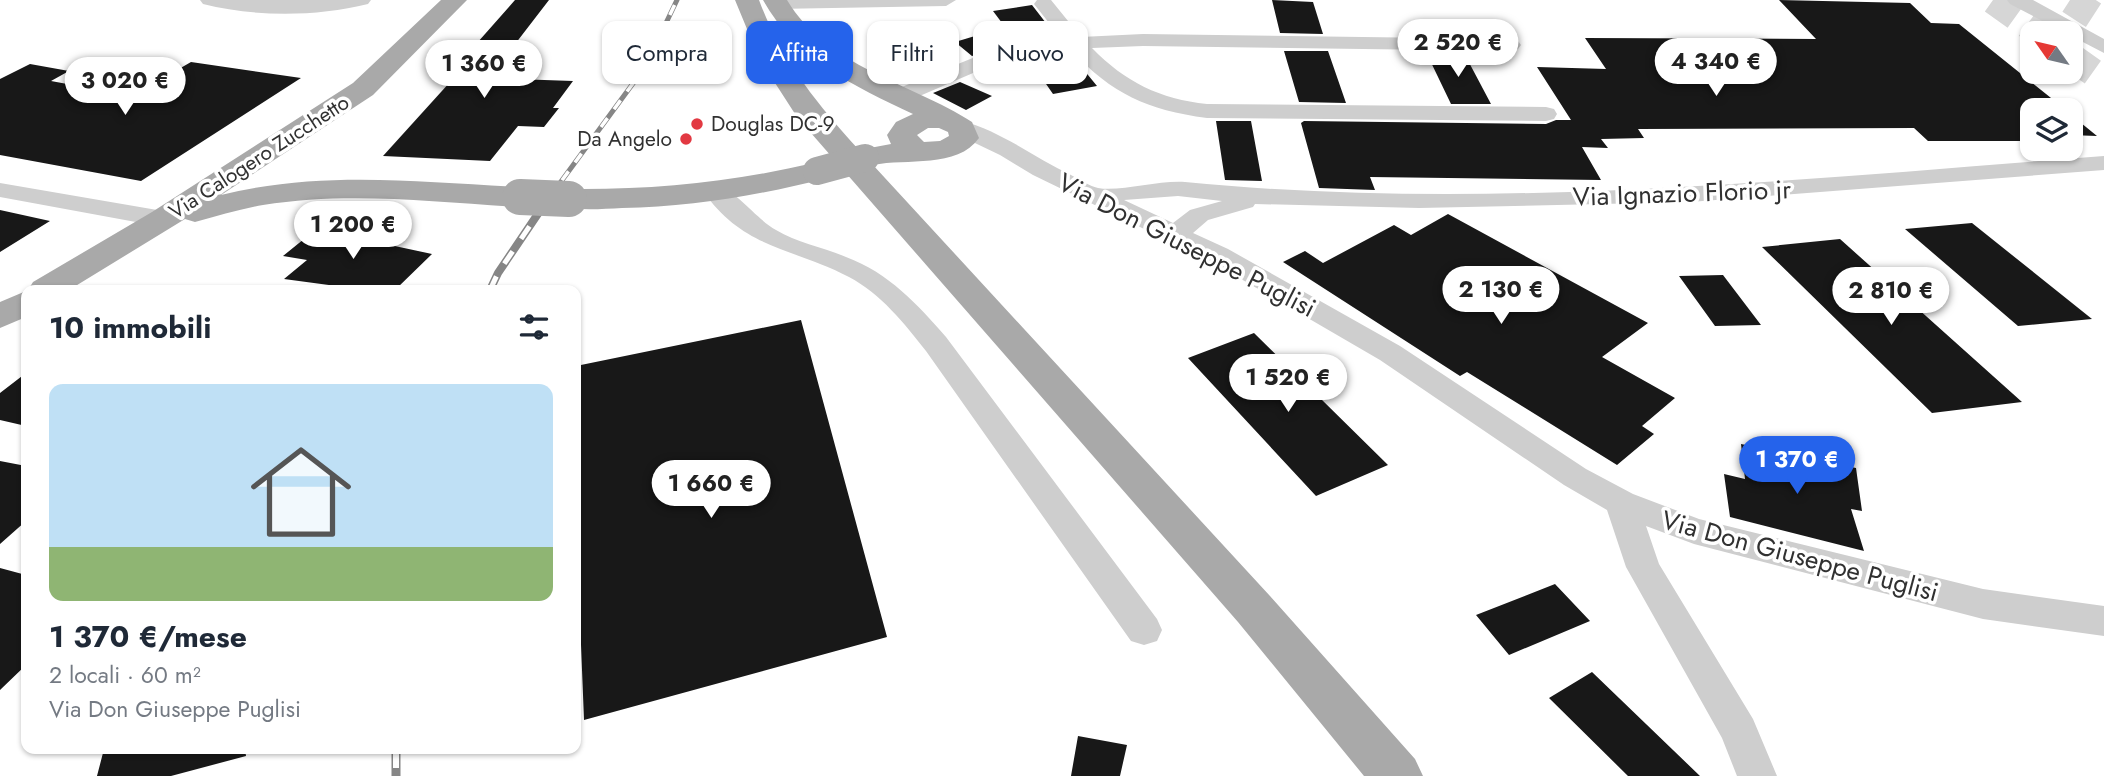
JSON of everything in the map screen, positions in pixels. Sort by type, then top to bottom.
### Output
[{"type":"main road","name":"Via Calogero Zucchetto","points":[[52,285],[239,171],[363,89],[455,0]]},
{"type":"main road","points":[[957,125],[831,59],[791,28],[766,1],[756,28],[775,66],[807,111],[1254,609],[1397,776]]},
{"type":"main road","points":[[900,96],[909,110],[917,141]]},
{"type":"main road","points":[[307,171],[303,162],[304,148],[322,117]]},
{"type":"main road","points":[[361,188],[331,182],[307,171],[274,166],[239,171],[240,181],[260,193],[361,188],[621,200],[756,187],[865,158],[905,151],[917,141],[924,120],[957,125]]},
{"type":"main road","points":[[150,226],[237,200],[275,193],[294,185],[307,171]]},
{"type":"main road","points":[[0,317],[21,305]]},
{"type":"street","points":[[210,0],[226,4],[305,8],[361,0]]},
{"type":"street","points":[[766,1],[946,0]]},
{"type":"street","points":[[2017,0],[2044,12],[2104,47]]},
{"type":"street","points":[[1044,4],[1058,21]]},
{"type":"street","points":[[1088,42],[1143,40],[1511,45]]},
{"type":"street","points":[[1088,57],[1098,68],[1131,90],[1170,106],[1189,110],[1546,114]]},
{"type":"street","points":[[900,96],[973,65]]},
{"type":"street","name":"Via Don Giuseppe Puglisi","points":[[957,125],[1041,170],[1219,255],[1390,353],[1523,444],[1621,503],[1693,531],[1983,604],[2104,621]]},
{"type":"street","name":"Via Don Giuseppe Puglisi","points":[[917,141],[982,154],[1041,170]]},
{"type":"street","name":"Via Ignazio Florio jr","points":[[1259,197],[1419,201],[1690,195],[2104,163]]},
{"type":"street","points":[[1094,195],[1178,189],[1259,197]]},
{"type":"street","points":[[0,190],[150,226]]},
{"type":"street","points":[[716,192],[745,220],[773,239],[841,264],[870,278],[906,309],[936,344],[1144,630]]},
{"type":"street","points":[[1176,234],[1199,215],[1259,197]]},
{"type":"street","points":[[1621,503],[1643,567],[1739,731],[1757,776]]},
{"type":"building","points":[[515,0],[549,0],[489,78],[573,81],[553,108],[559,108],[544,127],[518,126],[490,161],[383,156],[470,60],[462,60]]},
{"type":"building","points":[[1272,0],[1313,2],[1323,34],[1280,33]]},
{"type":"building","points":[[1779,0],[1910,3],[1931,23],[1959,24],[2020,73],[2020,84],[2034,84],[2051,98],[2020,98],[2020,141],[1928,141],[1914,128],[1638,129],[1644,138],[1601,139],[1608,148],[1582,147],[1601,180],[1370,177],[1375,190],[1319,188],[1301,123],[1546,124],[1556,120],[1571,120],[1537,67],[1606,69],[1585,38],[1816,39]]},
{"type":"building","points":[[1032,5],[1044,21],[1000,21],[993,11]]},
{"type":"building","points":[[973,37],[973,56],[959,45],[959,41]]},
{"type":"building","points":[[1284,51],[1328,51],[1346,103],[1299,102]]},
{"type":"building","points":[[1426,52],[1464,53],[1491,104],[1451,104]]},
{"type":"building","points":[[191,62],[301,78],[141,181],[0,155],[0,79],[30,64],[69,71],[51,81],[132,96]]},
{"type":"building","points":[[1088,75],[1097,86],[1053,94],[1046,84],[1088,84]]},
{"type":"building","points":[[959,82],[992,96],[966,110],[933,93]]},
{"type":"building","points":[[1216,121],[1251,121],[1262,181],[1225,180]]},
{"type":"building","points":[[2083,125],[2097,136],[2083,135]]},
{"type":"building","points":[[0,210],[50,221],[0,252]]},
{"type":"building","points":[[1448,214],[1648,323],[1602,357],[1675,398],[1642,426],[1654,434],[1617,465],[1467,372],[1460,376],[1283,262],[1305,251],[1323,263],[1394,225],[1411,235]]},
{"type":"building","points":[[1972,223],[2092,319],[2018,326],[1905,229]]},
{"type":"building","points":[[320,226],[382,236],[376,242],[432,254],[400,285],[329,285],[284,279],[307,260],[283,256]]},
{"type":"building","points":[[1840,239],[2022,402],[1932,413],[1762,247]]},
{"type":"building","points":[[1723,275],[1761,325],[1715,326],[1679,276]]},
{"type":"building","points":[[801,320],[887,637],[584,720],[581,645],[581,365]]},
{"type":"building","points":[[1254,333],[1388,465],[1316,496],[1188,358]]},
{"type":"building","points":[[21,377],[21,425],[0,420],[0,393]]},
{"type":"building","points":[[1741,444],[1856,468],[1862,511],[1851,509],[1864,551],[1730,517],[1724,474],[1745,479]]},
{"type":"building","points":[[0,461],[21,465],[21,525],[0,544]]},
{"type":"building","points":[[0,568],[21,574],[21,670],[0,690]]},
{"type":"building","points":[[1555,584],[1590,621],[1509,655],[1476,615]]},
{"type":"building","points":[[1592,672],[1700,776],[1628,776],[1549,698]]},
{"type":"building","points":[[1078,736],[1127,745],[1120,776],[1071,776]]},
{"type":"building","points":[[103,754],[246,756],[171,776],[97,776]]},
{"type":"tunnel","points":[[1993,0],[2022,21]]},
{"type":"tunnel","points":[[2070,0],[2104,22]]},
{"type":"tunnel","points":[[2083,65],[2104,80]]},
{"type":"railway","points":[[549,198],[645,67],[677,0]]},
{"type":"railway","points":[[492,285],[550,196]]},
{"type":"railway","points":[[396,754],[396,776]]},
{"type":"place","name":"Douglas DC-9","points":[[697,124]]},
{"type":"place","name":"Da Angelo","points":[[686,139]]}]
